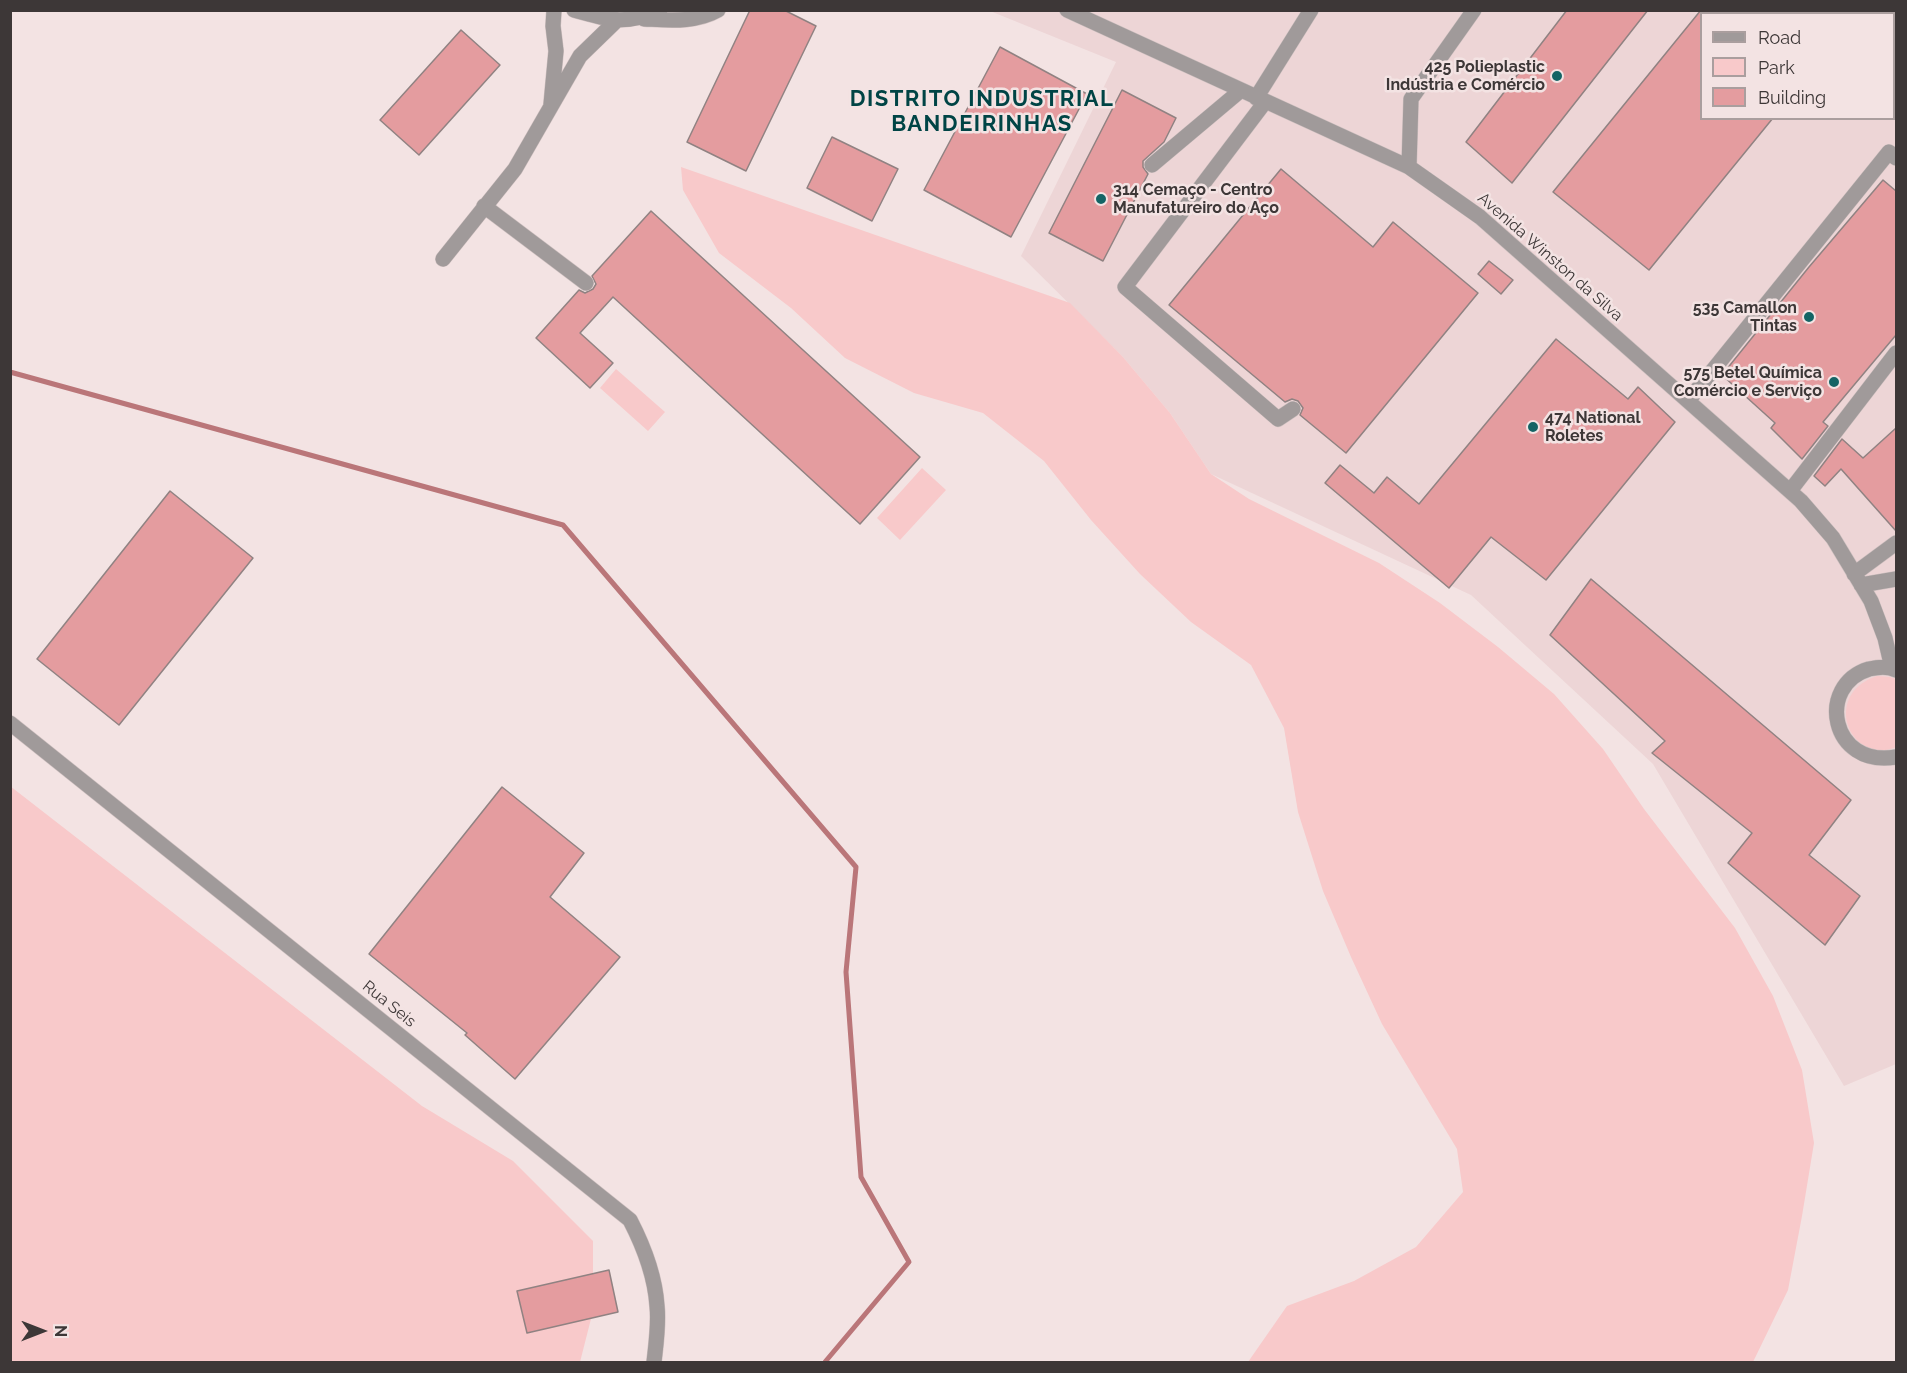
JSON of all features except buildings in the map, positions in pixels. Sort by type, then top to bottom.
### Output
[{"type":"street","points":[[551,110],[556,51],[554,10]]},
{"type":"street","points":[[574,10],[616,21],[695,19],[708,16],[718,10]]},
{"type":"street","points":[[641,19],[660,10]]},
{"type":"street","name":"Avenida Winston da Silva","points":[[1067,10],[1240,91],[1409,166],[1480,217],[1790,491],[1833,538],[1858,579],[1885,638],[1894,669],[1876,667],[1862,672],[1849,681],[1840,694],[1836,709],[1838,725],[1844,739],[1854,750],[1868,757],[1882,759],[1896,757]]},
{"type":"street","points":[[1293,409],[1278,419],[1125,287],[1261,100],[1311,10]]},
{"type":"street","points":[[1409,166],[1411,99],[1474,10]]},
{"type":"street","points":[[443,259],[515,169],[580,56],[616,21]]},
{"type":"street","points":[[1152,165],[1240,91]]},
{"type":"street","points":[[1688,401],[1890,152],[1896,158]]},
{"type":"street","points":[[484,206],[586,283]]},
{"type":"street","points":[[1790,491],[1896,352]]},
{"type":"street","points":[[1858,579],[1896,543]]},
{"type":"street","points":[[1858,579],[1896,579]]},
{"type":"street","name":"Rua Seis","points":[[10,723],[630,1220],[644,1250],[655,1286],[658,1308],[654,1362]]},
{"type":"shaded area","points":[[990,11],[1896,11],[1896,1064],[1844,1086],[1653,764],[1471,595],[1211,474],[1170,413],[1123,357],[1021,256],[1116,62]]},
{"type":"green space","points":[[681,167],[1070,303],[1123,357],[1170,413],[1211,474],[1249,499],[1379,563],[1440,603],[1554,694],[1603,749],[1644,809],[1735,928],[1773,996],[1802,1070],[1814,1143],[1802,1216],[1788,1290],[1753,1362],[1248,1362],[1287,1306],[1354,1281],[1416,1247],[1463,1192],[1457,1149],[1382,1024],[1323,891],[1298,812],[1284,728],[1251,665],[1191,622],[1140,574],[1091,520],[1044,461],[983,413],[914,393],[845,358],[791,308],[719,253],[683,190]]},
{"type":"green space","points":[[616,369],[665,412],[648,431],[600,388]]},
{"type":"green space","points":[[922,468],[946,490],[900,540],[877,518]]},
{"type":"green space","points":[[1877,676],[1896,679],[1896,747],[1880,750],[1866,747],[1855,738],[1848,726],[1846,712],[1850,698],[1860,685]]},
{"type":"green space","points":[[10,786],[422,1106],[513,1161],[593,1241],[593,1311],[580,1362],[11,1362]]},
{"type":"waterway","points":[[10,372],[563,525],[856,867],[846,972],[861,1177],[909,1262],[825,1362]]},
{"type":"place","name":"425 Polieplastic Indústria e Comércio","points":[[1557,76]]},
{"type":"place","name":"314 Cemaço - Centro Manufatureiro do Aço","points":[[1101,199]]},
{"type":"place","name":"535 Camallon Tintas","points":[[1809,317]]},
{"type":"place","name":"575 Betel Química Comércio e Serviço","points":[[1834,382]]},
{"type":"place","name":"474 National Roletes","points":[[1533,427]]},
{"type":"district","name":"DISTRITO INDUSTRIAL BANDEIRINHAS","points":[[982,112]]}]
